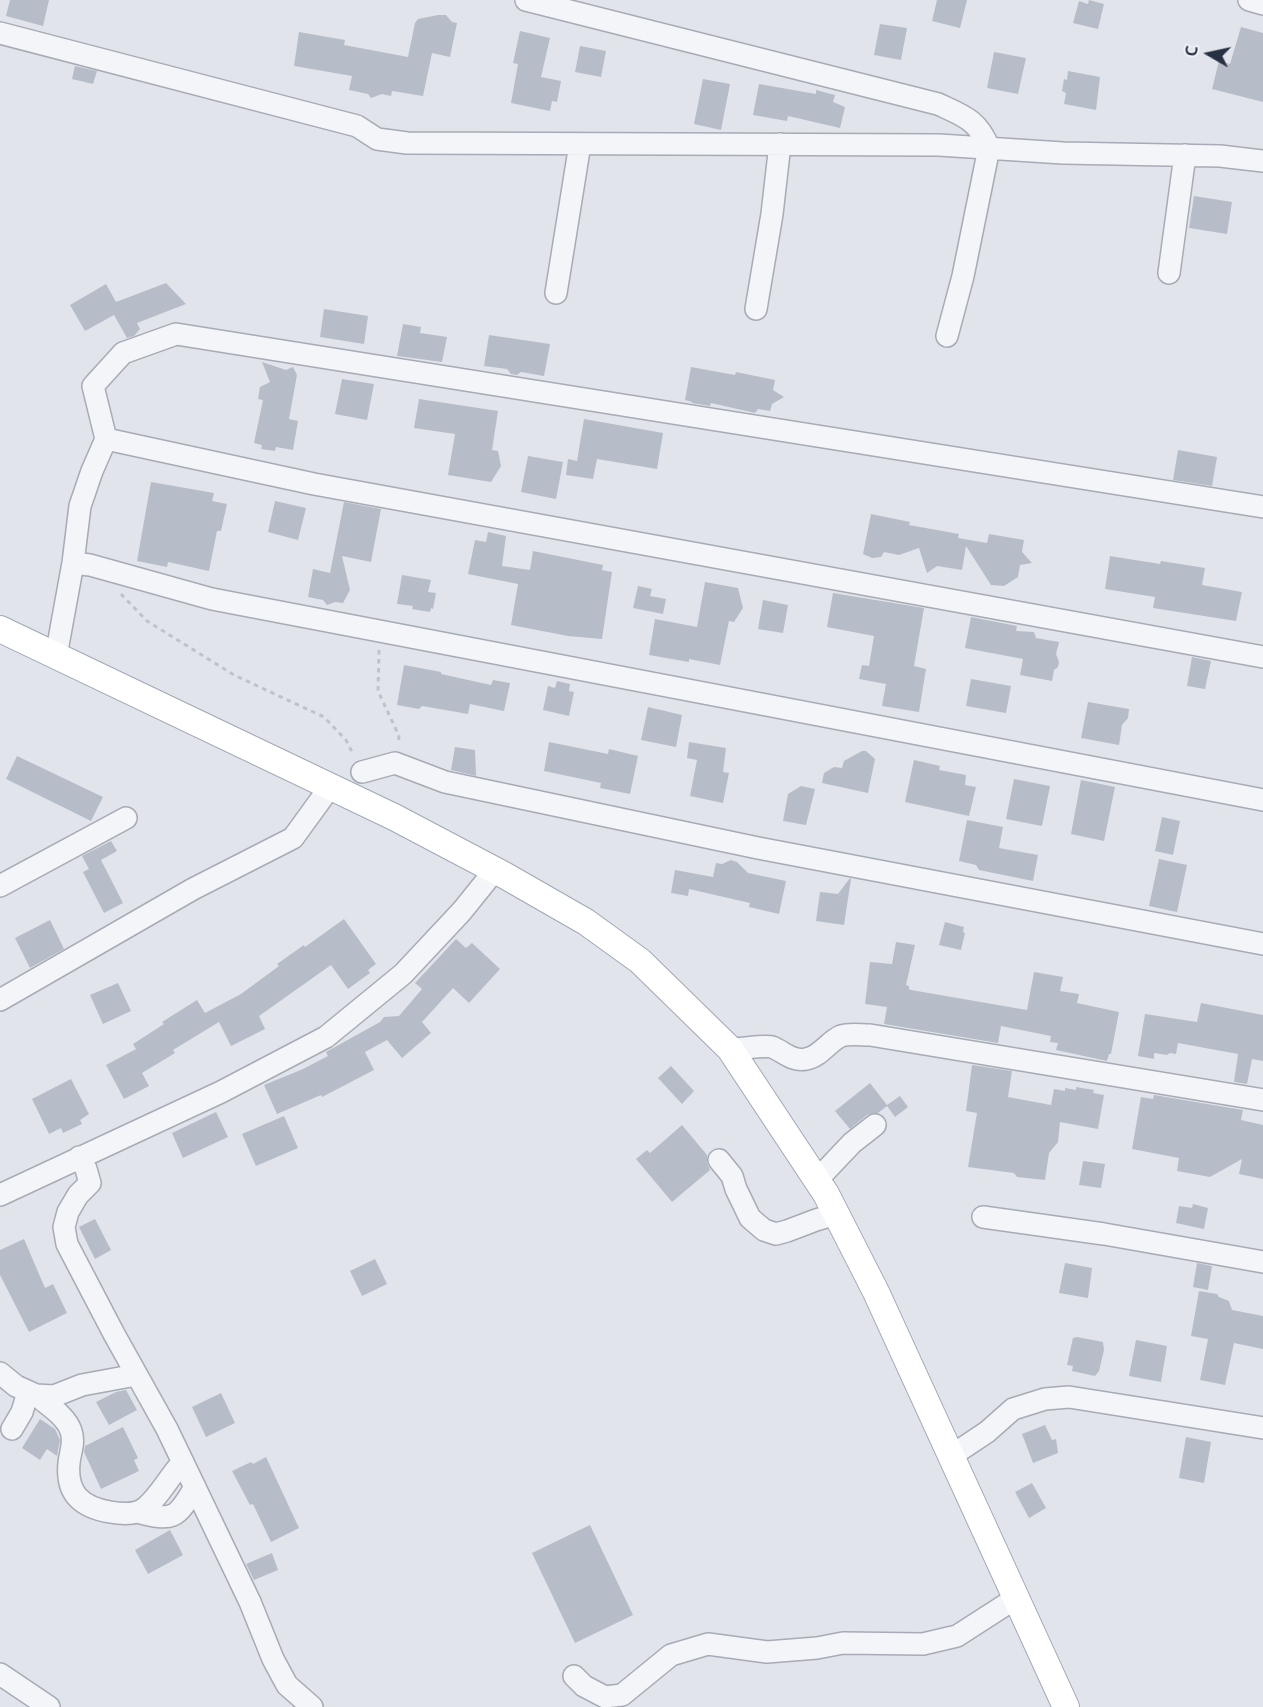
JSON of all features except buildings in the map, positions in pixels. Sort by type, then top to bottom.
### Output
[{"type":"main road","points":[[0,629],[394,817],[495,870],[586,922],[640,961],[730,1049],[817,1180],[876,1292],[1066,1707]]},
{"type":"street","points":[[526,0],[938,104],[969,118],[982,132],[989,148],[963,276],[947,336]]},
{"type":"street","points":[[1249,0],[1263,4]]},
{"type":"street","points":[[0,33],[357,126],[377,139],[407,143],[939,145],[1063,153],[1220,156],[1263,161]]},
{"type":"street","points":[[556,293],[580,144]]},
{"type":"street","points":[[756,309],[772,214],[780,144]]},
{"type":"street","points":[[1169,273],[1185,155]]},
{"type":"street","points":[[56,656],[73,563],[80,506],[106,439],[93,386],[123,353],[176,334],[1263,507]]},
{"type":"street","points":[[106,439],[314,484],[1263,657]]},
{"type":"street","points":[[73,563],[212,599],[1263,800]]},
{"type":"street","points":[[363,772],[395,764],[445,782],[758,848],[1263,944]]},
{"type":"street","points":[[0,1000],[193,889],[294,838],[330,787]]},
{"type":"street","points":[[0,886],[126,818]]},
{"type":"street","points":[[0,1195],[220,1092],[326,1037],[403,974],[462,911],[495,870]]},
{"type":"street","points":[[730,1049],[772,1047],[795,1060],[809,1059],[840,1037],[852,1034],[870,1035],[1263,1100]]},
{"type":"street","points":[[817,1180],[852,1143],[875,1125]]},
{"type":"street","points":[[79,1157],[90,1183],[68,1212],[64,1227],[67,1244],[183,1462],[250,1602],[273,1659],[287,1685],[312,1707]]},
{"type":"street","points":[[719,1160],[732,1176],[750,1218],[764,1230],[776,1234],[787,1232],[836,1214]]},
{"type":"street","points":[[983,1217],[1104,1234],[1263,1262]]},
{"type":"street","points":[[0,1373],[59,1415],[70,1430],[73,1444],[68,1476],[74,1495],[88,1506],[110,1512],[136,1512],[160,1518],[174,1516],[195,1487]]},
{"type":"street","points":[[32,1394],[54,1396],[82,1385],[136,1375]]},
{"type":"street","points":[[12,1429],[32,1394]]},
{"type":"street","points":[[951,1456],[987,1432],[1013,1409],[1045,1399],[1069,1397],[1263,1428]]},
{"type":"street","points":[[136,1512],[144,1509],[183,1462]]},
{"type":"street","points":[[574,1676],[584,1686],[604,1697],[622,1695],[671,1655],[708,1644],[767,1652],[843,1643],[923,1644],[957,1636],[1016,1598]]},
{"type":"street","points":[[0,1674],[49,1707]]},
{"type":"path","points":[[117,590],[147,621],[234,675],[324,717],[346,740],[363,772]]},
{"type":"path","points":[[381,631],[378,691],[399,736],[395,764]]}]
